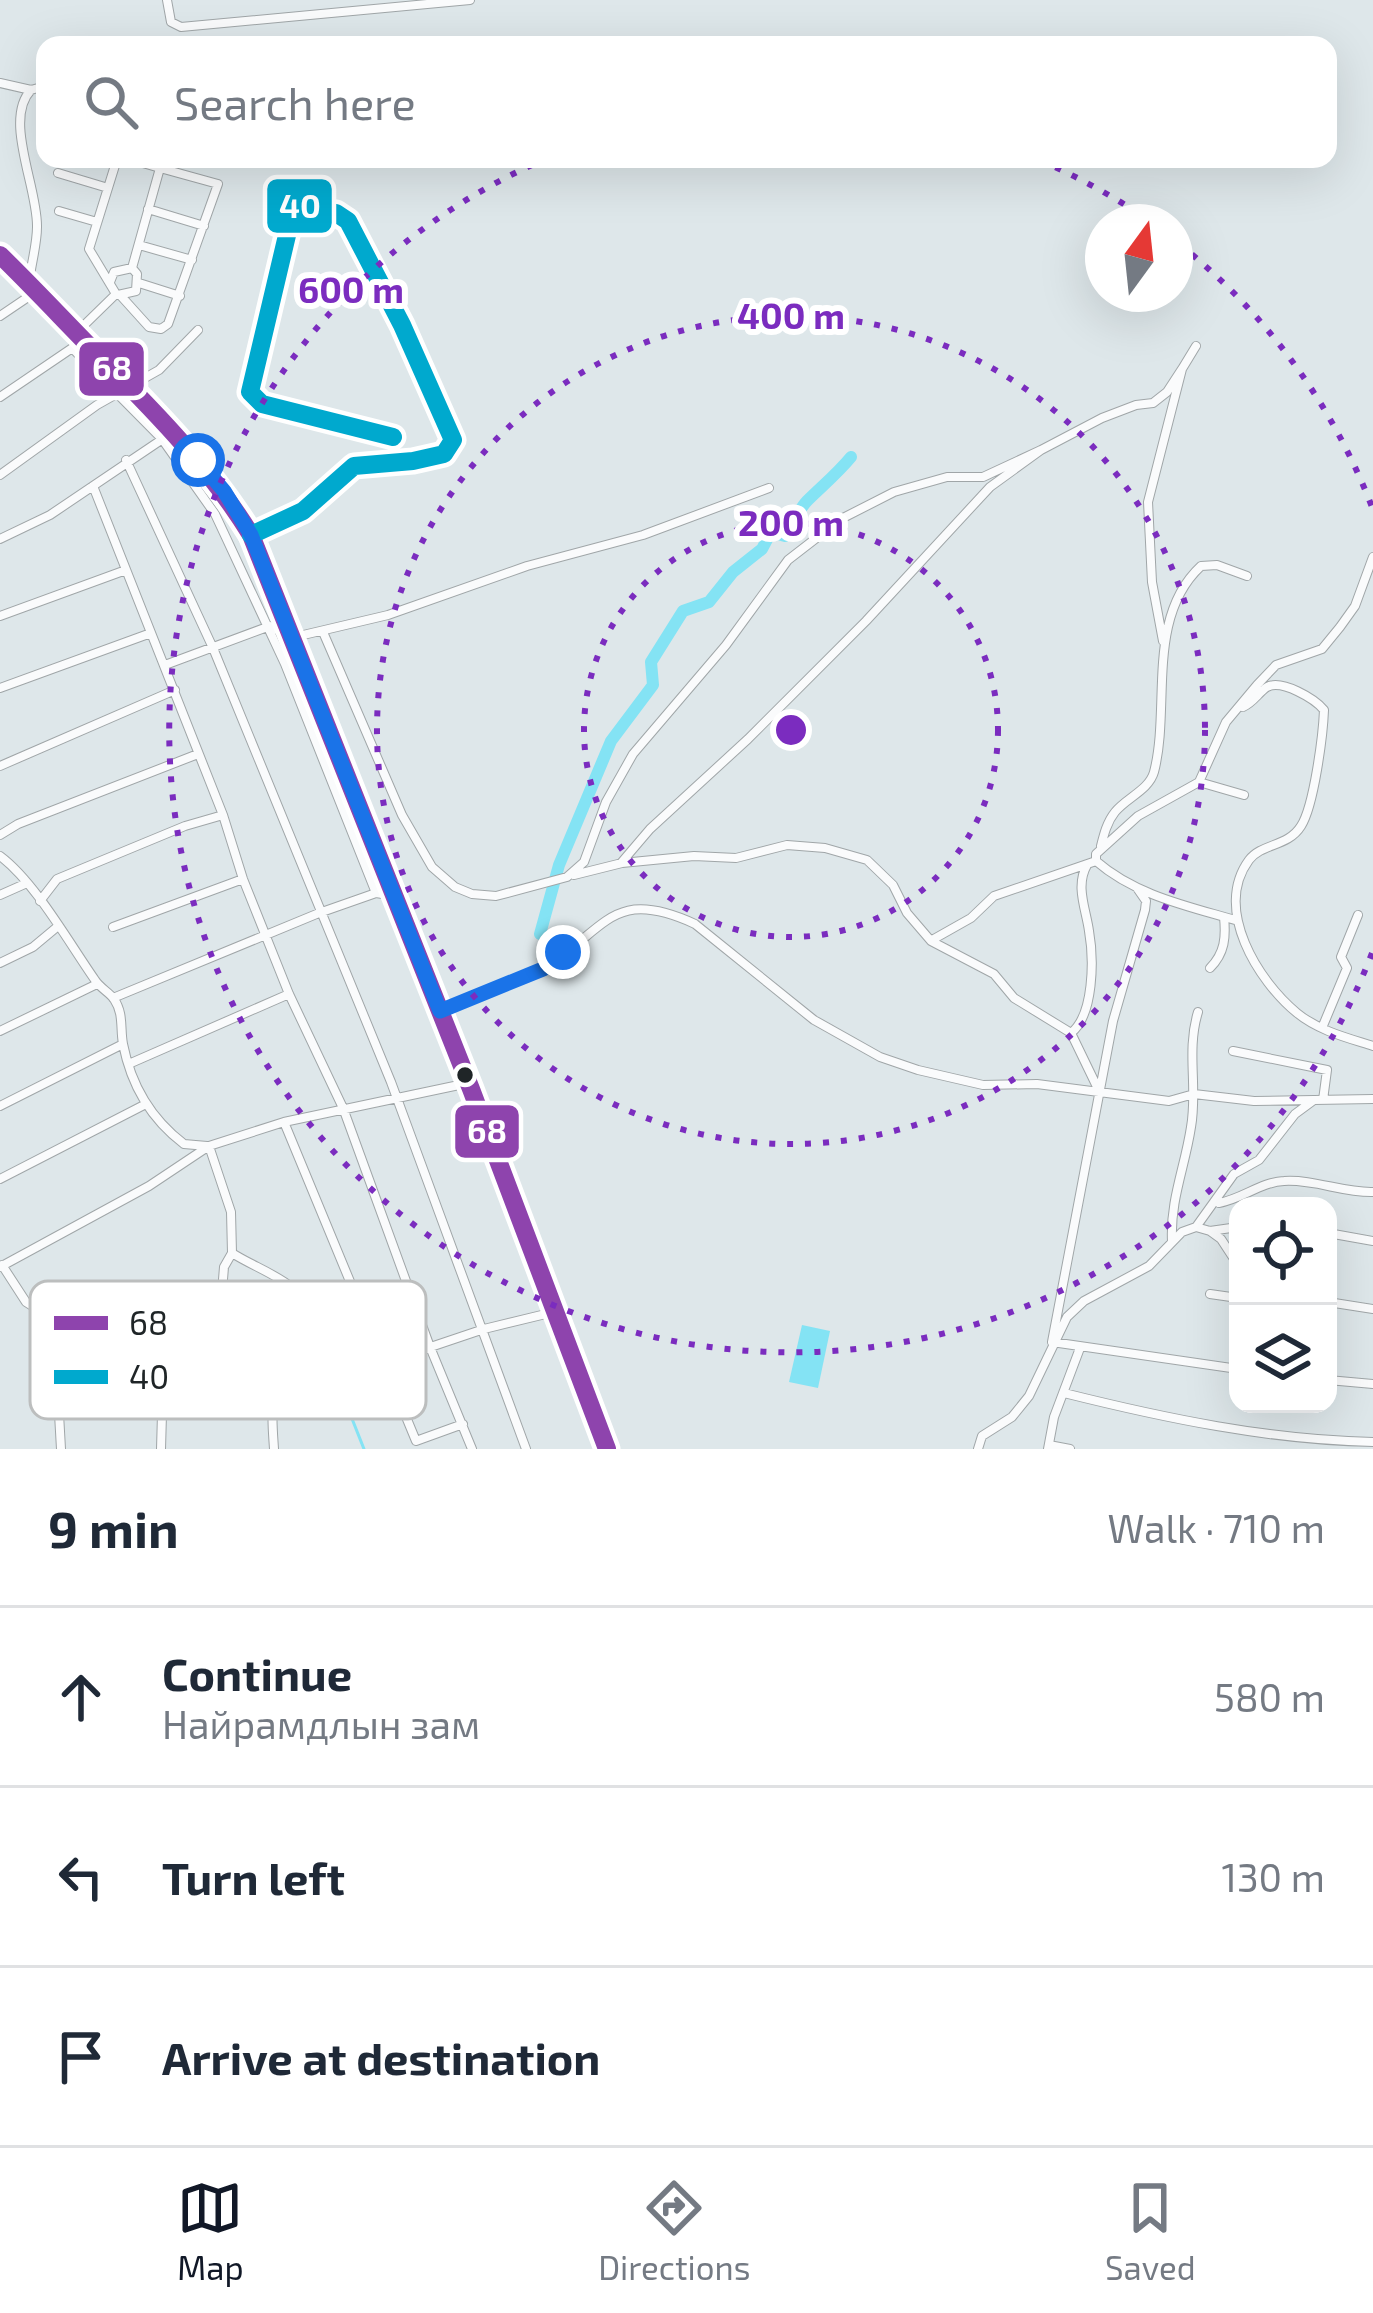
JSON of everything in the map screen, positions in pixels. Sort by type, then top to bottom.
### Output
[{"type":"main road","points":[[0,256],[173,432],[224,491],[251,535],[471,1089],[607,1449]]},
{"type":"street","points":[[167,0],[171,22],[181,27],[470,0]]},
{"type":"street","points":[[0,83],[36,89]]},
{"type":"street","points":[[0,316],[33,287],[37,221],[19,113],[31,90]]},
{"type":"street","points":[[114,168],[89,250],[119,295],[149,327],[160,329],[172,318],[218,184],[172,168]]},
{"type":"street","points":[[139,284],[132,268],[160,168]]},
{"type":"street","points":[[58,173],[108,188]]},
{"type":"street","points":[[251,535],[303,511],[354,466],[444,454],[452,440],[402,325],[348,220],[336,212],[299,206],[293,210],[250,392],[262,404],[393,437]]},
{"type":"street","points":[[148,209],[204,226]]},
{"type":"street","points":[[59,211],[97,222]]},
{"type":"street","points":[[139,245],[192,260]]},
{"type":"street","points":[[110,284],[115,271],[132,268]]},
{"type":"street","points":[[139,284],[180,296]]},
{"type":"street","points":[[0,397],[72,348],[119,295],[132,294],[139,284]]},
{"type":"street","points":[[0,475],[116,393],[159,370],[198,330]]},
{"type":"street","points":[[567,877],[584,862],[606,802],[633,754],[726,645],[788,560],[841,519],[894,492],[947,477],[983,477],[1102,418],[1153,403],[1167,392],[1196,346]]},
{"type":"street","points":[[72,348],[162,439],[215,514],[268,627],[376,893]]},
{"type":"street","points":[[1071,1034],[1080,1026],[1089,986],[1090,936],[1082,876],[1112,816],[1154,774],[1164,647],[1153,582],[1148,502],[1182,369]]},
{"type":"street","points":[[0,539],[39,521],[173,432]]},
{"type":"street","points":[[621,863],[650,829],[866,620],[991,487],[1041,450]]},
{"type":"street","points":[[126,460],[213,647],[395,1097],[526,1449]]},
{"type":"street","points":[[93,486],[289,994],[343,1108],[406,1281]]},
{"type":"street","points":[[165,665],[268,627],[291,637],[388,615],[527,566],[643,535],[769,488]]},
{"type":"street","points":[[1100,848],[1138,816],[1199,782],[1226,722],[1276,665],[1322,649],[1354,606],[1373,557]]},
{"type":"street","points":[[1164,647],[1177,605],[1197,569],[1217,565],[1246,576]]},
{"type":"street","points":[[0,616],[126,570]]},
{"type":"street","points":[[248,586],[270,580]]},
{"type":"street","points":[[323,632],[401,814],[432,867],[455,886],[496,896],[621,863],[694,856],[736,858],[788,845],[840,851],[867,860],[893,884],[907,913],[931,941],[994,974],[1015,998],[1071,1034],[1100,1094]]},
{"type":"street","points":[[0,688],[152,633]]},
{"type":"street","points":[[1210,968],[1219,959],[1247,862],[1258,851],[1291,838],[1309,809],[1322,741],[1324,710],[1316,700],[1278,685],[1267,687],[1242,707]]},
{"type":"street","points":[[0,766],[175,690]]},
{"type":"street","points":[[0,835],[198,754]]},
{"type":"street","points":[[1199,782],[1244,795]]},
{"type":"street","points":[[40,902],[58,879],[184,826],[223,815]]},
{"type":"street","points":[[0,856],[18,869],[56,927],[76,947],[97,984],[113,998],[144,1105],[184,1144],[209,1146]]},
{"type":"street","points":[[931,941],[971,918],[994,896],[1092,862],[1137,888],[1229,918],[1270,982],[1297,1013],[1322,1028],[1373,1046]]},
{"type":"street","points":[[113,927],[243,879]]},
{"type":"street","points":[[0,895],[27,884]]},
{"type":"street","points":[[1052,1342],[1113,1021],[1145,910],[1137,888]]},
{"type":"street","points":[[113,998],[319,913],[376,893],[395,896]]},
{"type":"street","points":[[440,1011],[543,969],[603,922],[640,908],[695,924],[814,1020],[880,1058],[983,1085],[1037,1084],[1168,1101],[1195,1094],[1254,1101],[1373,1099]]},
{"type":"street","points":[[1322,1028],[1347,968],[1341,957],[1358,915]]},
{"type":"street","points":[[0,963],[33,947],[56,927]]},
{"type":"street","points":[[0,1031],[97,984]]},
{"type":"street","points":[[131,1064],[289,994]]},
{"type":"street","points":[[1172,1241],[1172,1201],[1191,1130],[1195,1094],[1190,1052],[1198,1012]]},
{"type":"street","points":[[0,1106],[123,1044]]},
{"type":"street","points":[[978,1449],[982,1436],[1012,1418],[1029,1396],[1067,1317],[1084,1301],[1149,1267],[1172,1241],[1196,1227],[1234,1174],[1259,1160],[1294,1114],[1319,1100],[1328,1070],[1233,1051]]},
{"type":"street","points":[[30,1304],[1,1266],[149,1186],[209,1146],[343,1108],[459,1085],[471,1089]]},
{"type":"street","points":[[0,1179],[144,1105]]},
{"type":"street","points":[[284,1122],[349,1281]]},
{"type":"street","points":[[209,1146],[228,1199],[232,1253],[223,1281]]},
{"type":"street","points":[[1216,1203],[1292,1180],[1373,1192]]},
{"type":"street","points":[[1196,1227],[1210,1231],[1229,1251]]},
{"type":"street","points":[[1210,1231],[1229,1228]]},
{"type":"street","points":[[1337,1235],[1373,1241]]},
{"type":"street","points":[[232,1253],[283,1281]]},
{"type":"street","points":[[1210,1294],[1229,1297]]},
{"type":"street","points":[[1337,1303],[1373,1309]]},
{"type":"street","points":[[426,1348],[554,1312]]},
{"type":"street","points":[[426,1336],[472,1449]]},
{"type":"street","points":[[1052,1342],[1229,1368]]},
{"type":"street","points":[[1070,1449],[1049,1447],[1080,1348]]},
{"type":"street","points":[[1337,1381],[1373,1384]]},
{"type":"street","points":[[1064,1393],[1137,1412],[1212,1424],[1373,1442]]},
{"type":"street","points":[[60,1419],[62,1449]]},
{"type":"street","points":[[161,1449],[162,1419]]},
{"type":"street","points":[[272,1419],[274,1449]]},
{"type":"street","points":[[407,1419],[416,1441],[463,1424]]},
{"type":"water","points":[[802,1325],[830,1331],[818,1388],[789,1382]]},
{"type":"waterway","points":[[540,934],[559,865],[611,741],[653,685],[651,662],[683,611],[709,602],[733,572],[762,549],[771,532],[785,536],[804,505],[851,457]]},
{"type":"waterway","points":[[352,1419],[364,1449]]},
{"type":"transit line","name":"40","points":[[251,535],[303,511],[354,466],[444,454],[453,440],[402,325],[348,221],[336,213],[299,206],[293,210],[250,392],[262,404],[393,437]]},
{"type":"transit line","name":"68","points":[[0,255],[165,424],[251,535],[471,1089],[607,1449]]},
{"type":"route","points":[[198,460],[251,535],[440,1011],[543,969],[563,952]]}]
